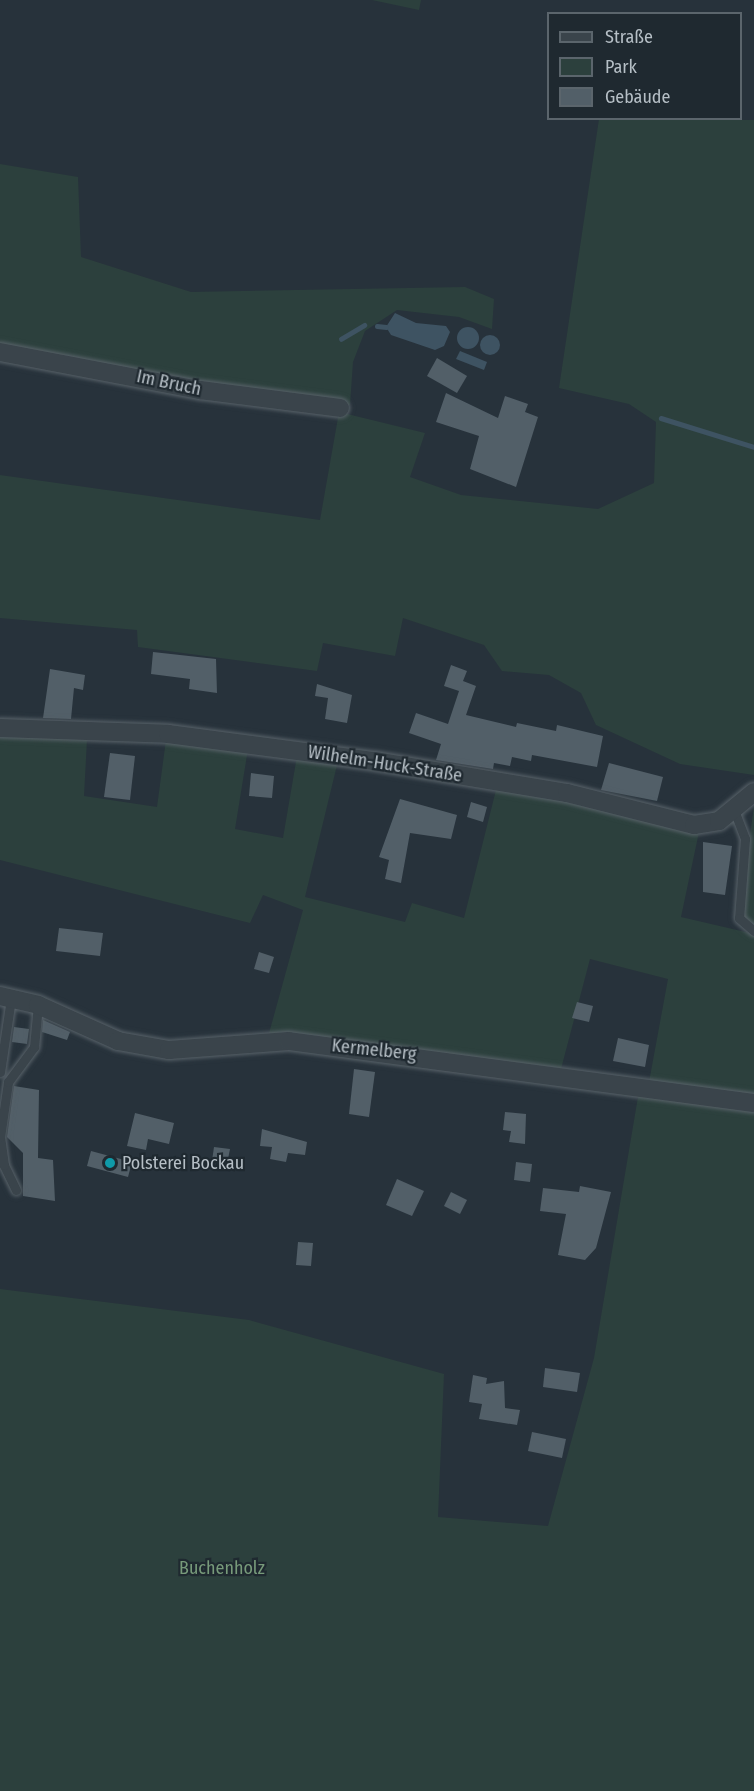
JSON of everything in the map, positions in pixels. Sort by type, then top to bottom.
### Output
[{"type":"street","name":"Im Bruch","points":[[0,352],[200,390],[340,408]]},
{"type":"street","name":"Wilhelm-Huck-Straße","points":[[0,728],[168,734],[374,761],[567,793],[694,825],[719,821],[754,792]]},
{"type":"street","name":"Kermelberg","points":[[5,997],[38,1005],[118,1041],[169,1050],[289,1041],[754,1102]]},
{"type":"lane","points":[[734,810],[745,839],[739,918],[754,931]]},
{"type":"lane","points":[[0,1072],[5,997]]},
{"type":"lane","points":[[16,1190],[4,1165],[0,1137],[8,1082],[34,1047],[38,1005]]},
{"type":"green space","points":[[372,0],[421,0],[419,10]]},
{"type":"green space","points":[[599,120],[754,120],[754,775],[680,764],[596,725],[581,693],[549,675],[502,671],[484,645],[403,618],[395,656],[323,643],[317,671],[138,647],[137,630],[0,618],[0,475],[320,520],[339,412],[425,433],[410,477],[461,495],[598,509],[654,483],[656,422],[629,404],[559,388]]},
{"type":"green space","points":[[0,164],[78,177],[81,257],[191,292],[465,287],[494,299],[492,329],[459,317],[397,310],[365,331],[353,362],[350,405],[0,348]]},
{"type":"green space","points":[[0,733],[87,740],[84,796],[157,807],[166,740],[248,749],[235,829],[283,838],[297,756],[338,761],[305,897],[405,922],[412,903],[464,918],[497,786],[699,832],[681,917],[754,934],[754,1098],[649,1082],[668,979],[590,959],[561,1069],[288,1034],[268,1037],[303,910],[263,895],[250,923],[0,860]]},
{"type":"green space","points":[[754,806],[754,926],[741,916],[740,907]]},
{"type":"green space","name":"Buchenholz","points":[[639,1091],[754,1108],[754,1791],[0,1791],[0,1289],[249,1320],[444,1374],[438,1517],[548,1526],[594,1358]]},
{"type":"water","points":[[395,313],[416,323],[446,326],[450,332],[444,346],[435,350],[391,335],[386,327]]},
{"type":"water","points":[[468,327],[476,330],[479,338],[476,346],[468,349],[460,346],[457,338],[460,330]]},
{"type":"water","points":[[486,335],[494,335],[500,341],[500,349],[494,355],[486,355],[480,349],[480,341]]},
{"type":"water","points":[[460,351],[487,362],[484,370],[456,359]]},
{"type":"building","points":[[437,358],[467,376],[457,393],[427,376]]},
{"type":"building","points":[[446,393],[498,418],[505,396],[528,404],[525,412],[538,417],[516,487],[470,469],[479,436],[436,422]]},
{"type":"building","points":[[153,652],[216,659],[217,693],[189,689],[190,679],[151,674]]},
{"type":"building","points":[[451,665],[467,671],[463,681],[476,686],[466,715],[516,727],[517,723],[556,731],[557,725],[603,736],[597,767],[532,755],[531,761],[512,757],[510,766],[494,763],[493,769],[436,760],[441,744],[409,733],[416,713],[448,724],[459,691],[444,686]]},
{"type":"building","points":[[50,669],[85,675],[83,690],[74,688],[71,719],[43,718]]},
{"type":"building","points":[[317,684],[352,695],[347,723],[325,719],[328,698],[315,696]]},
{"type":"building","points":[[110,753],[135,756],[130,800],[104,797]]},
{"type":"building","points":[[609,763],[663,777],[657,801],[601,790]]},
{"type":"building","points":[[251,773],[274,776],[272,798],[249,796]]},
{"type":"building","points":[[400,799],[457,815],[451,839],[410,833],[401,883],[385,879],[389,860],[379,857]]},
{"type":"building","points":[[471,802],[487,807],[483,822],[467,817]]},
{"type":"building","points":[[703,842],[732,846],[725,895],[703,892]]},
{"type":"building","points":[[59,928],[103,933],[100,956],[56,951]]},
{"type":"building","points":[[259,952],[274,957],[269,973],[254,969]]},
{"type":"building","points":[[577,1002],[593,1006],[589,1022],[572,1018]]},
{"type":"building","points":[[43,1020],[70,1032],[67,1040],[42,1032]]},
{"type":"building","points":[[14,1027],[29,1029],[27,1044],[12,1042]]},
{"type":"building","points":[[618,1038],[649,1045],[645,1067],[613,1061]]},
{"type":"building","points":[[354,1069],[375,1072],[369,1117],[349,1114]]},
{"type":"building","points":[[14,1086],[39,1090],[38,1158],[53,1160],[55,1201],[23,1196],[23,1153],[7,1137]]},
{"type":"building","points":[[505,1112],[526,1114],[525,1144],[509,1142],[511,1131],[503,1130]]},
{"type":"building","points":[[135,1113],[174,1123],[169,1144],[148,1139],[146,1150],[127,1146]]},
{"type":"building","points":[[262,1129],[307,1142],[305,1155],[288,1153],[286,1162],[270,1159],[272,1147],[260,1146]]},
{"type":"building","points":[[214,1147],[230,1149],[227,1164],[212,1161]]},
{"type":"building","name":"Polsterei Bockau","points":[[91,1151],[132,1162],[128,1177],[87,1166]]},
{"type":"building","points":[[516,1162],[532,1164],[530,1182],[514,1180]]},
{"type":"building","points":[[397,1179],[424,1191],[412,1216],[386,1205]]},
{"type":"building","points":[[580,1186],[611,1192],[596,1248],[585,1260],[558,1255],[566,1214],[540,1211],[543,1188],[579,1192]]},
{"type":"building","points":[[451,1192],[467,1200],[460,1214],[444,1206]]},
{"type":"building","points":[[298,1242],[313,1243],[311,1266],[296,1265]]},
{"type":"building","points":[[545,1368],[580,1373],[577,1392],[543,1387]]},
{"type":"building","points":[[473,1375],[487,1378],[486,1384],[504,1381],[505,1408],[520,1410],[517,1425],[479,1419],[482,1404],[469,1402]]},
{"type":"building","points":[[532,1432],[566,1439],[562,1458],[528,1451]]},
{"type":"waterway","points":[[341,339],[364,325]]},
{"type":"waterway","points":[[377,326],[386,327]]},
{"type":"waterway","points":[[661,418],[754,447]]},
{"type":"place","name":"Polsterei Bockau","points":[[110,1163]]}]
